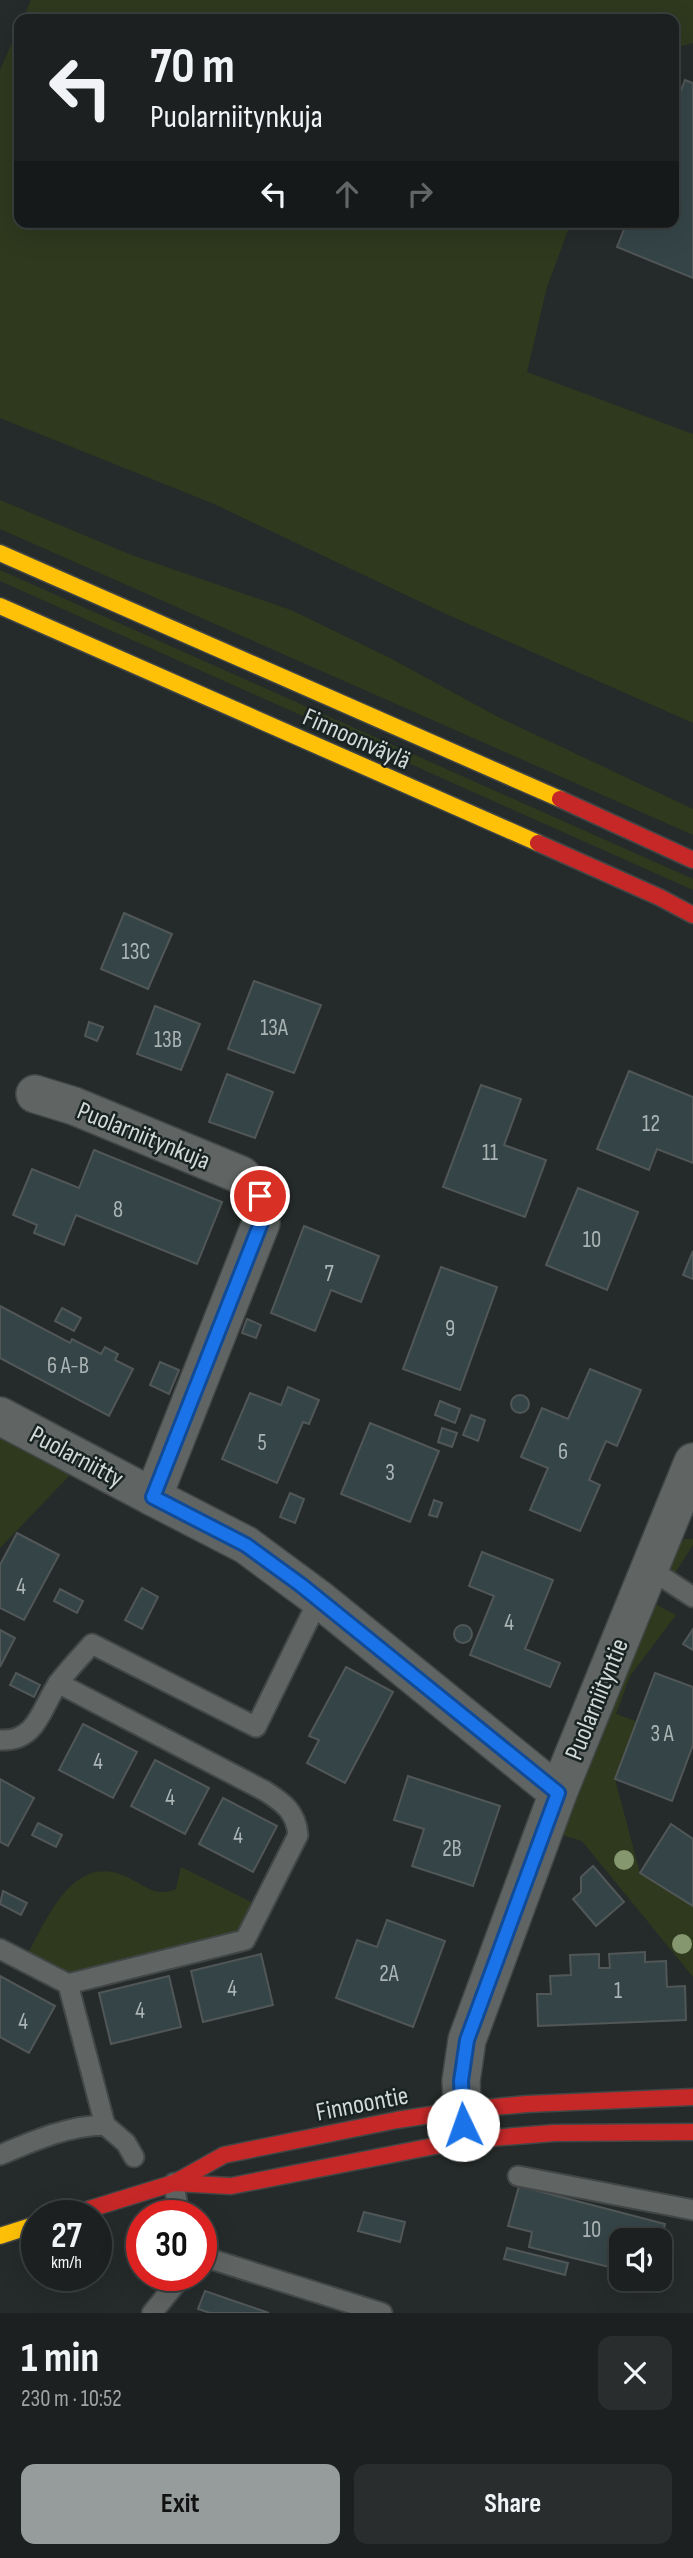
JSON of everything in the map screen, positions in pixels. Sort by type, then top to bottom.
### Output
[{"type":"main road","name":"Finnoonväylä","points":[[0,553],[547,793],[693,860]]},
{"type":"main road","name":"Finnoonväylä","points":[[0,606],[659,897],[693,915]]},
{"type":"main road","name":"Finnoontie","points":[[174,2183],[231,2186],[554,2102],[693,2097]]},
{"type":"main road","name":"Finnoontie","points":[[112,2202],[174,2183],[224,2155],[397,2120],[554,2133],[693,2132]]},
{"type":"main road","points":[[0,2236],[21,2229]]},
{"type":"street","name":"Puolarniitynkuja","points":[[35,1094],[74,1106],[241,1175],[260,1196],[261,1223],[153,1497]]},
{"type":"street","name":"Puolarniitty","points":[[0,1416],[153,1497]]},
{"type":"street","name":"Puolarniityntie","points":[[463,2125],[461,2081],[467,2040],[558,1793],[650,1570],[685,1509],[693,1462]]},
{"type":"street","points":[[153,1497],[246,1545],[319,1599],[558,1793]]},
{"type":"lane","points":[[650,1570],[693,1597]]},
{"type":"lane","points":[[0,1740],[15,1741],[36,1725],[58,1683],[92,1644],[256,1727],[319,1599]]},
{"type":"lane","points":[[0,1949],[68,1984],[245,1940],[299,1835],[293,1814],[283,1802],[58,1683]]},
{"type":"lane","points":[[68,1984],[105,2125],[125,2143],[134,2157]]},
{"type":"lane","points":[[0,2155],[39,2138],[81,2126],[105,2125]]},
{"type":"lane","points":[[518,2176],[693,2210]]},
{"type":"lane","points":[[174,2183],[177,2200]]},
{"type":"lane","points":[[217,2261],[382,2313]]},
{"type":"lane","points":[[152,2313],[170,2291]]},
{"type":"green space","points":[[31,0],[693,0],[693,43],[679,47],[679,14],[25,14]]},
{"type":"green space","points":[[14,38],[14,228],[569,228],[547,287],[527,372],[693,434],[693,723],[446,614],[214,504],[0,418],[0,70]]},
{"type":"green space","points":[[0,500],[129,554],[291,610],[390,658],[500,718],[693,809],[693,835],[0,529]]},
{"type":"green space","points":[[0,570],[693,879],[693,890],[0,581]]},
{"type":"green space","points":[[0,1434],[71,1474],[0,1548]]},
{"type":"green space","points":[[685,1539],[693,1539],[693,1545],[675,1573],[662,1560],[664,1554]]},
{"type":"green space","points":[[642,1597],[676,1615],[630,1676],[616,1714],[636,1721],[615,1779],[640,1873],[693,1906],[693,1977],[582,1841],[552,1832]]},
{"type":"green space","points":[[181,1867],[255,1904],[240,1932],[73,1974],[54,1970],[26,1957],[54,1907],[65,1892],[79,1880],[94,1873],[111,1872],[163,1892],[176,1889]]},
{"type":"building","points":[[685,80],[693,83],[693,278],[617,247],[625,228],[679,228],[679,95]]},
{"type":"building","points":[[124,913],[172,934],[148,989],[101,969]]},
{"type":"building","points":[[254,981],[321,1005],[294,1073],[228,1049]]},
{"type":"building","points":[[155,1006],[200,1024],[181,1070],[137,1054]]},
{"type":"building","points":[[89,1022],[103,1027],[97,1041],[85,1036]]},
{"type":"building","points":[[629,1071],[693,1097],[693,1163],[657,1149],[649,1170],[597,1149]]},
{"type":"building","points":[[227,1074],[273,1092],[255,1138],[209,1122]]},
{"type":"building","points":[[481,1085],[521,1099],[504,1145],[546,1160],[525,1217],[443,1187]]},
{"type":"building","points":[[94,1150],[222,1202],[197,1264],[76,1215],[64,1245],[34,1233],[37,1225],[13,1215],[32,1169],[79,1188]]},
{"type":"building","points":[[578,1188],[638,1212],[607,1290],[546,1265]]},
{"type":"building","points":[[304,1226],[379,1256],[361,1302],[331,1290],[315,1331],[271,1313]]},
{"type":"building","points":[[693,1251],[693,1279],[683,1275]]},
{"type":"building","points":[[441,1267],[497,1287],[460,1390],[403,1369]]},
{"type":"building","points":[[0,1306],[70,1343],[72,1339],[101,1354],[105,1347],[118,1354],[115,1360],[133,1369],[109,1416],[0,1358]]},
{"type":"building","points":[[62,1308],[81,1318],[74,1331],[55,1321]]},
{"type":"building","points":[[247,1319],[261,1325],[256,1338],[242,1333]]},
{"type":"building","points":[[160,1362],[179,1370],[169,1394],[150,1385]]},
{"type":"building","points":[[590,1369],[641,1390],[617,1446],[606,1441],[589,1480],[600,1485],[580,1531],[530,1510],[548,1468],[521,1457],[542,1408],[568,1419]]},
{"type":"building","points":[[288,1387],[319,1400],[309,1424],[303,1422],[277,1483],[222,1459],[250,1393],[281,1405]]},
{"type":"building","points":[[520,1395],[526,1398],[529,1404],[526,1410],[520,1413],[514,1410],[511,1404],[514,1398]]},
{"type":"building","points":[[440,1401],[460,1409],[455,1423],[435,1415]]},
{"type":"building","points":[[471,1415],[485,1420],[478,1441],[463,1435]]},
{"type":"building","points":[[370,1423],[439,1451],[410,1522],[341,1494]]},
{"type":"building","points":[[442,1428],[457,1433],[452,1447],[438,1442]]},
{"type":"building","points":[[290,1493],[304,1499],[295,1523],[280,1517]]},
{"type":"building","points":[[434,1500],[442,1503],[437,1517],[429,1515]]},
{"type":"building","points":[[17,1533],[59,1555],[24,1620],[0,1608],[0,1565]]},
{"type":"building","points":[[482,1552],[553,1580],[525,1649],[560,1663],[550,1687],[470,1655],[494,1596],[469,1586]]},
{"type":"building","points":[[142,1588],[158,1597],[142,1629],[125,1620]]},
{"type":"building","points":[[60,1589],[83,1601],[77,1613],[54,1601]]},
{"type":"building","points":[[463,1625],[469,1628],[472,1634],[469,1640],[463,1643],[457,1640],[454,1634],[457,1628]]},
{"type":"building","points":[[693,1629],[693,1650],[683,1644]]},
{"type":"building","points":[[0,1630],[15,1638],[0,1667]]},
{"type":"building","points":[[346,1667],[393,1692],[345,1783],[307,1763],[319,1740],[309,1736]]},
{"type":"building","points":[[16,1673],[40,1685],[34,1697],[10,1685]]},
{"type":"building","points":[[655,1673],[693,1687],[693,1745],[672,1801],[615,1779]]},
{"type":"building","points":[[83,1724],[137,1752],[113,1798],[59,1770]]},
{"type":"building","points":[[155,1760],[209,1788],[185,1834],[131,1806]]},
{"type":"building","points":[[408,1776],[500,1806],[473,1886],[412,1866],[424,1829],[394,1820]]},
{"type":"building","points":[[0,1779],[34,1798],[8,1846],[0,1842]]},
{"type":"building","points":[[223,1798],[277,1826],[253,1872],[199,1844]]},
{"type":"building","points":[[38,1823],[62,1835],[56,1847],[32,1835]]},
{"type":"building","points":[[671,1824],[693,1839],[693,1906],[640,1873]]},
{"type":"building","points":[[593,1866],[624,1902],[596,1926],[573,1899],[581,1892],[581,1877]]},
{"type":"building","points":[[3,1891],[27,1903],[21,1915],[0,1904]]},
{"type":"building","points":[[387,1920],[445,1941],[413,2027],[336,1998],[357,1940],[377,1947]]},
{"type":"building","points":[[645,1952],[645,1962],[666,1961],[667,1987],[685,1986],[686,2020],[538,2026],[537,1994],[551,1994],[550,1976],[571,1975],[570,1955],[599,1954],[599,1968],[610,1968],[609,1954]]},
{"type":"building","points":[[261,1954],[273,2005],[203,2022],[191,1971]]},
{"type":"building","points":[[0,1976],[55,2006],[29,2053],[0,2037]]},
{"type":"building","points":[[169,1976],[181,2027],[111,2044],[99,1993]]},
{"type":"building","points":[[519,2186],[665,2224],[664,2228],[609,2228],[609,2267],[529,2247],[532,2232],[508,2226]]},
{"type":"building","points":[[364,2212],[405,2222],[400,2242],[358,2231]]},
{"type":"building","points":[[507,2248],[568,2263],[565,2275],[504,2259]]},
{"type":"building","points":[[205,2291],[269,2313],[210,2313],[198,2309]]},
{"type":"traffic: slow","points":[[0,553],[560,799]]},
{"type":"traffic: slow","points":[[0,606],[538,843]]},
{"type":"traffic: slow","points":[[0,2236],[21,2229]]},
{"type":"traffic: jam","points":[[560,799],[693,860]]},
{"type":"traffic: jam","points":[[538,843],[693,915]]},
{"type":"traffic: jam","points":[[112,2202],[174,2183],[224,2155],[397,2120],[527,2104],[693,2097]]},
{"type":"traffic: jam","points":[[174,2183],[231,2186],[465,2140],[554,2133],[693,2132]]},
{"type":"route","points":[[260,1196],[261,1223],[153,1497],[246,1545],[301,1585],[558,1793],[467,2040],[461,2081],[463,2125]]}]
